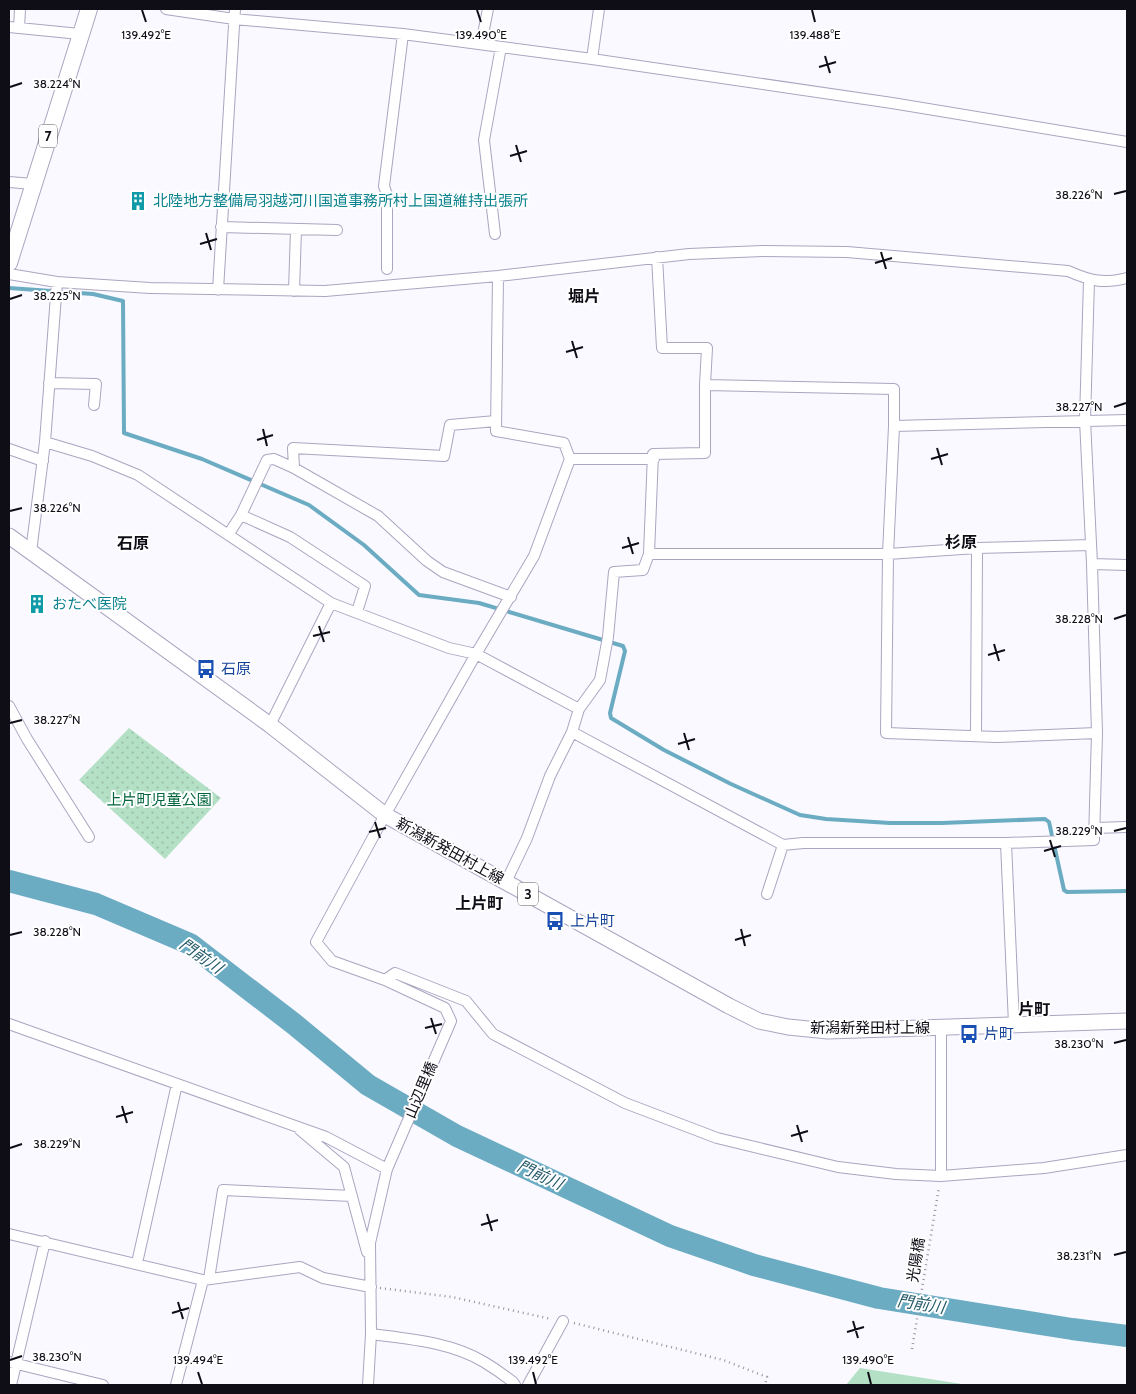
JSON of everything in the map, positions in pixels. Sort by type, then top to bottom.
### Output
[{"type":"highway","name":"7","points":[[9,263],[89,9]]},
{"type":"main road","name":"新潟新発田村上線","points":[[9,536],[270,725],[385,815],[759,1021],[788,1027],[828,1031],[1127,1021]]},
{"type":"street","points":[[20,9],[14,27],[80,34]]},
{"type":"street","points":[[166,9],[234,14],[592,59],[883,102],[1127,142]]},
{"type":"street","points":[[481,44],[488,9]]},
{"type":"street","points":[[592,59],[599,9]]},
{"type":"street","points":[[218,290],[234,14]]},
{"type":"street","points":[[387,269],[387,195],[384,186],[403,34]]},
{"type":"street","points":[[495,234],[484,140],[500,47]]},
{"type":"street","points":[[9,182],[33,184]]},
{"type":"street","points":[[221,227],[337,230]]},
{"type":"street","points":[[294,290],[296,229]]},
{"type":"street","points":[[9,274],[56,282],[218,290],[325,291],[498,276],[657,257],[763,251],[847,252],[1068,271],[1089,280],[1110,282],[1127,278]]},
{"type":"street","points":[[506,882],[527,838],[550,776],[572,732],[580,709],[600,680],[608,637],[614,572],[643,570],[649,554],[654,454],[705,453],[707,348],[662,348],[657,257]]},
{"type":"street","points":[[498,276],[496,431],[564,443],[570,458],[534,556],[385,815],[316,942],[332,961],[386,980],[395,972],[466,1001],[493,1034],[625,1103],[718,1138],[838,1167],[896,1174],[941,1176],[1044,1168],[1127,1156]]},
{"type":"street","points":[[572,732],[784,845],[803,843],[1006,844],[1094,840],[1097,733],[1085,420],[1089,280]]},
{"type":"street","points":[[31,552],[45,442],[56,282]]},
{"type":"street","points":[[49,383],[96,384],[94,405]]},
{"type":"street","points":[[705,385],[894,388],[888,554],[886,733],[997,737],[1097,733]]},
{"type":"street","points":[[894,426],[1127,420]]},
{"type":"street","points":[[294,468],[293,448],[444,456],[450,425],[496,421]]},
{"type":"street","points":[[45,442],[92,456],[138,475],[331,603],[449,648],[476,654],[580,709]]},
{"type":"street","points":[[9,450],[43,461]]},
{"type":"street","points":[[570,458],[654,459]]},
{"type":"street","points":[[228,535],[241,515],[267,460],[274,459],[294,468],[378,516],[427,561],[443,572],[510,597]]},
{"type":"street","points":[[241,515],[290,537],[365,586],[357,612]]},
{"type":"street","points":[[649,554],[888,554],[977,548],[1090,545]]},
{"type":"street","points":[[976,736],[977,548]]},
{"type":"street","points":[[1092,564],[1127,565]]},
{"type":"street","points":[[270,725],[331,603]]},
{"type":"street","points":[[9,706],[26,739],[89,837]]},
{"type":"street","points":[[1094,828],[1127,827]]},
{"type":"street","points":[[1006,844],[1014,1024]]},
{"type":"street","points":[[767,894],[784,845]]},
{"type":"street","name":"山辺里橋","points":[[371,1266],[370,1244],[389,1164],[451,1021],[445,1008],[386,980]]},
{"type":"street","points":[[9,1024],[326,1136],[389,1164]]},
{"type":"street","points":[[941,1028],[941,1176]]},
{"type":"street","points":[[137,1264],[176,1084]]},
{"type":"street","points":[[295,1126],[344,1167],[371,1266],[371,1334],[368,1385]]},
{"type":"street","points":[[176,1385],[206,1279],[223,1190],[352,1196]]},
{"type":"street","points":[[9,1234],[206,1279],[300,1266],[323,1278],[371,1287]]},
{"type":"street","points":[[11,1385],[13,1363],[45,1241]]},
{"type":"street","points":[[528,1385],[563,1321]]},
{"type":"street","points":[[371,1334],[408,1338],[452,1348],[484,1361],[515,1385]]},
{"type":"street","points":[[13,1363],[103,1385]]},
{"type":"path","name":"光陽橋","points":[[912,1349],[941,1176]]},
{"type":"path","points":[[371,1287],[452,1297],[563,1321],[723,1360],[767,1378],[765,1385]]},
{"type":"green space","name":"上片町児童公園","points":[[129,728],[221,798],[165,859],[79,780]]},
{"type":"green space","points":[[860,1368],[968,1385],[846,1385]]},
{"type":"waterway","points":[[9,288],[93,294],[123,301],[124,433],[202,459],[309,505],[364,545],[419,595],[479,603],[623,646],[625,651],[610,713],[611,718],[664,750],[731,784],[800,815],[826,819],[890,823],[1045,819],[1049,822],[1064,890],[1067,892],[1127,891]]},
{"type":"waterway","name":"門前川","points":[[9,881],[96,904],[190,944],[294,1024],[368,1085],[457,1136],[670,1236],[754,1265],[879,1298],[1127,1336]]},
{"type":"place","name":"北陸地方整備局羽越河川国道事務所村上国道維持出張所","points":[[138,201]]},
{"type":"place","name":"おたべ医院","points":[[37,604]]},
{"type":"place","name":"石原","points":[[206,669]]},
{"type":"place","name":"上片町","points":[[555,921]]},
{"type":"place","name":"片町","points":[[969,1034]]},
{"type":"district","name":"堀片","points":[[584,296]]},
{"type":"district","name":"杉原","points":[[961,542]]},
{"type":"district","name":"石原","points":[[133,543]]},
{"type":"district","name":"上片町","points":[[479,903]]},
{"type":"district","name":"片町","points":[[1034,1009]]}]
